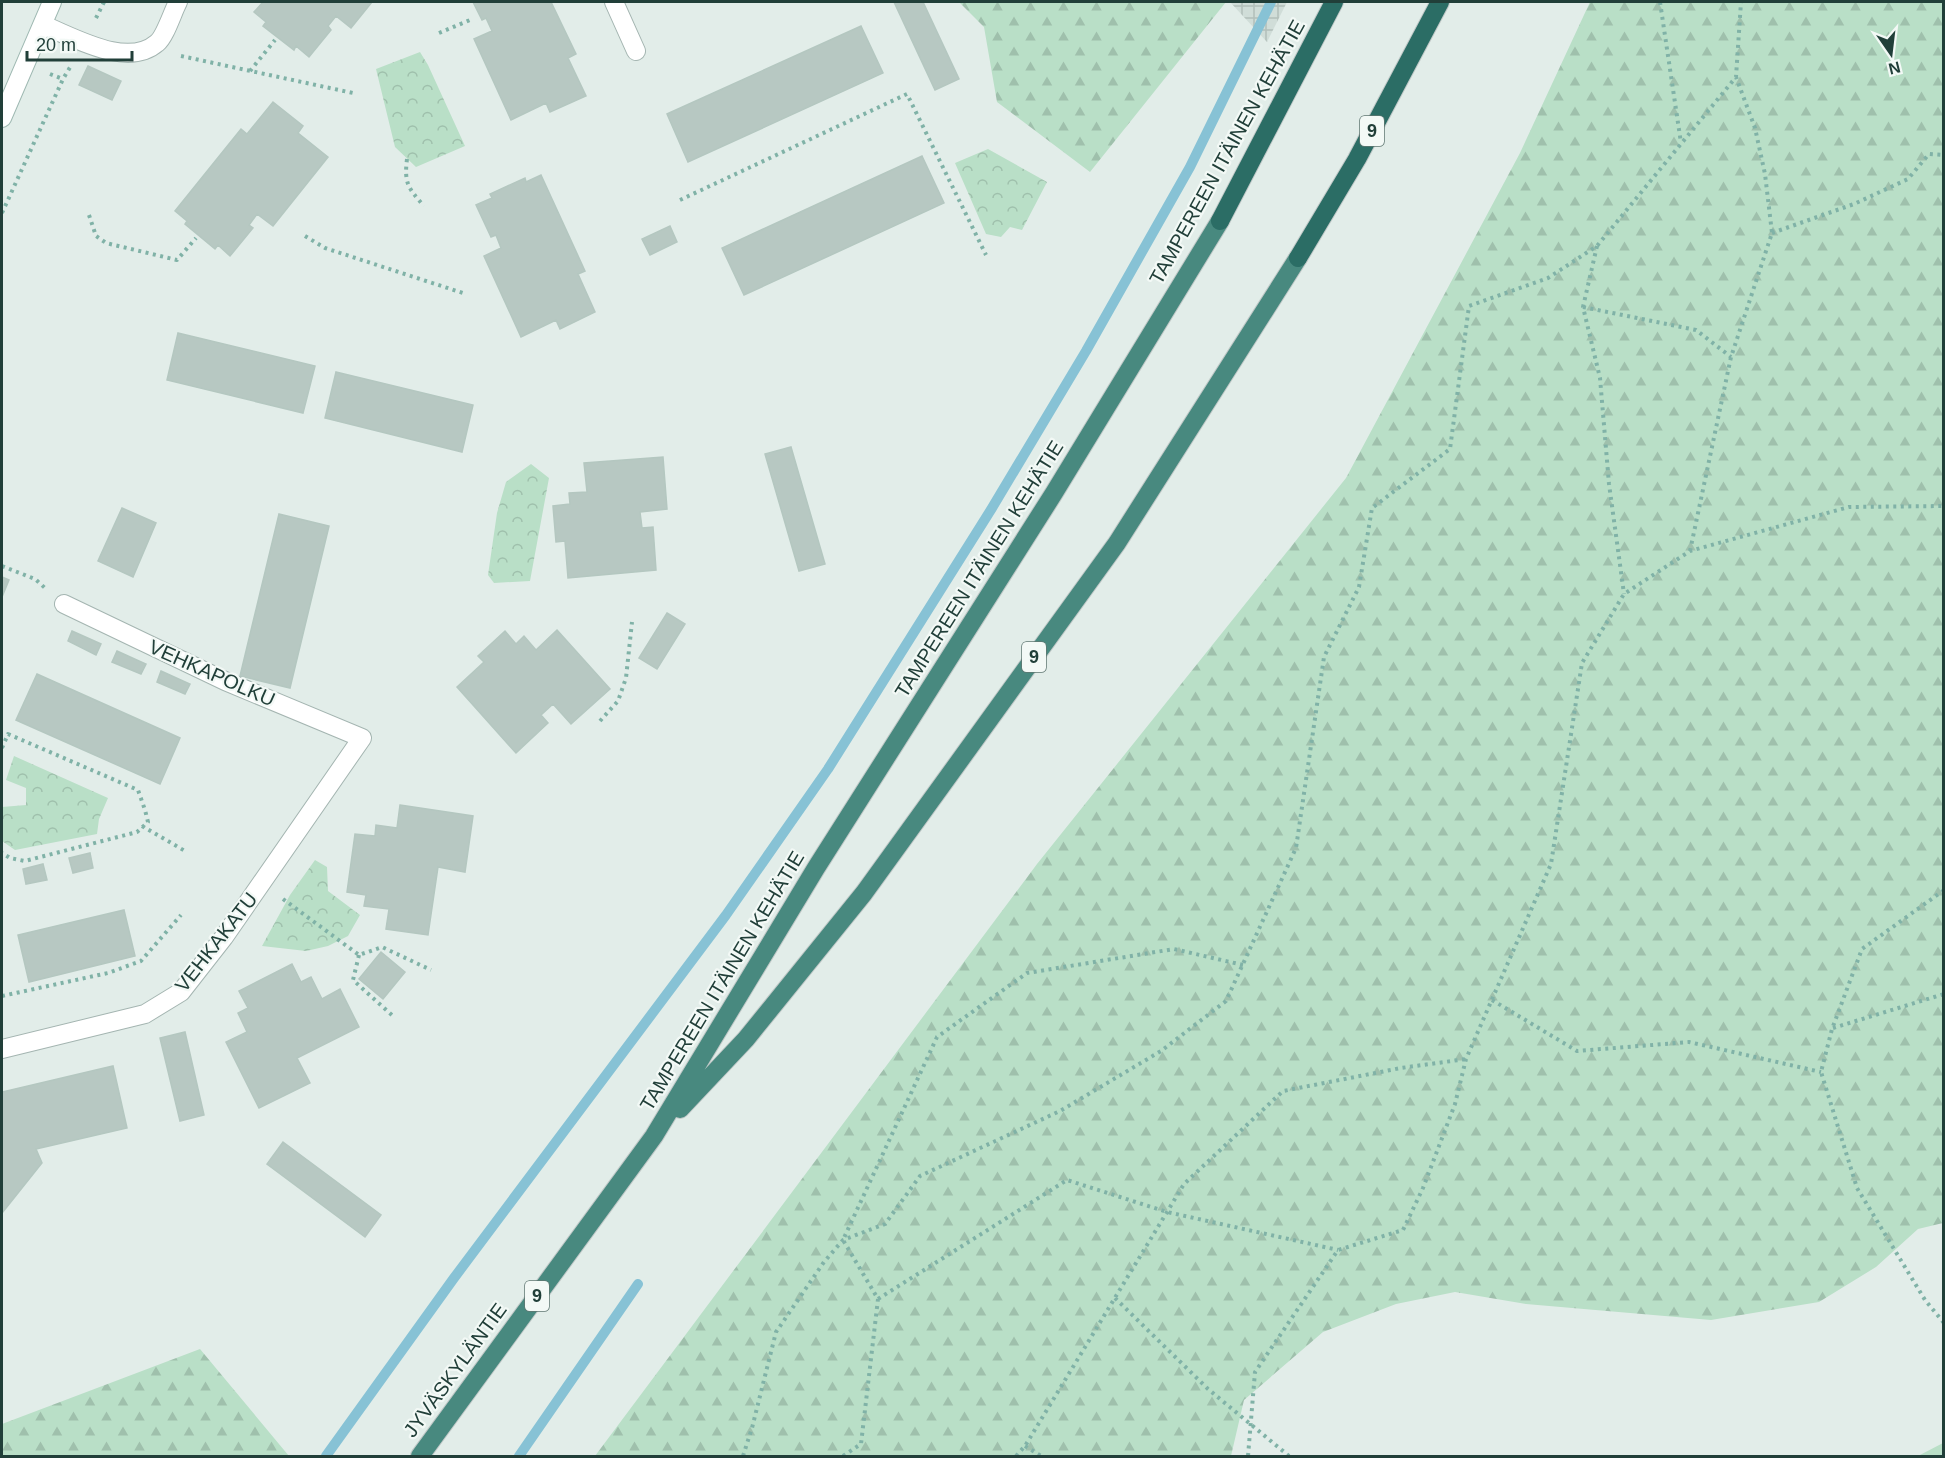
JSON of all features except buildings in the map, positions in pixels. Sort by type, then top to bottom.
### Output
[{"type":"highway","name":"TAMPEREEN ITÄINEN KEHÄTIE","points":[[654,1136],[816,868],[1054,493],[1220,221],[1334,2]]},
{"type":"highway","name":"TAMPEREEN ITÄINEN KEHÄTIE","points":[[654,1136],[746,1039],[864,892],[1117,543],[1298,258],[1357,159],[1440,2]]},
{"type":"highway","name":"JYVÄSKYLÄNTIE","points":[[420,1456],[654,1136]]},
{"type":"street","points":[[2,118],[52,2]]},
{"type":"street","points":[[43,25],[113,53],[138,52],[159,43],[178,2]]},
{"type":"street","points":[[614,2],[636,51]]},
{"type":"street","name":"VEHKAPOLKU","points":[[64,604],[225,681],[362,738]]},
{"type":"street","name":"VEHKAKATU","points":[[2,1049],[145,1014],[181,992],[224,937],[362,738]]},
{"type":"path","points":[[2,213],[63,79],[86,42],[104,2]]},
{"type":"path","points":[[1660,2],[1682,144]]},
{"type":"path","points":[[1690,551],[1731,357],[1772,233],[1765,174],[1755,128],[1736,77],[1741,2]]},
{"type":"path","points":[[440,33],[470,20]]},
{"type":"path","points":[[250,71],[275,40]]},
{"type":"path","points":[[148,48],[352,93]]},
{"type":"path","points":[[843,1240],[885,1224],[920,1176],[1060,1111],[1161,1051],[1226,1001],[1296,848],[1324,657],[1359,587],[1372,508],[1450,449],[1469,306],[1548,278],[1597,246],[1736,77]]},
{"type":"path","points":[[680,200],[907,94],[986,255]]},
{"type":"path","points":[[1772,233],[1854,204],[1908,179],[1929,154],[1944,155]]},
{"type":"path","points":[[407,159],[405,176],[411,192],[424,206]]},
{"type":"path","points":[[89,215],[96,236],[106,243],[177,260],[196,238]]},
{"type":"path","points":[[305,236],[326,248],[466,294]]},
{"type":"path","points":[[1597,246],[1583,307],[1600,378],[1609,484],[1624,594]]},
{"type":"path","points":[[1583,307],[1696,330],[1731,357]]},
{"type":"path","points":[[878,1299],[1067,1180],[1167,1212],[1338,1250],[1403,1230],[1423,1188],[1455,1104],[1466,1059],[1551,864],[1582,663],[1624,594],[1690,551],[1849,507],[1944,506]]},
{"type":"path","points":[[2,566],[34,579],[64,604]]},
{"type":"path","points":[[600,721],[618,701],[626,678],[632,622]]},
{"type":"path","points":[[2,748],[8,734],[138,790],[148,822],[136,832],[25,861],[10,858],[2,853]]},
{"type":"path","points":[[142,826],[184,851]]},
{"type":"path","points":[[261,883],[359,955]]},
{"type":"path","points":[[1944,890],[1862,949],[1832,1029],[1821,1072],[1857,1188],[1925,1300],[1944,1323]]},
{"type":"path","points":[[2,996],[108,973],[141,962],[181,915]]},
{"type":"path","points":[[359,955],[382,947],[431,970]]},
{"type":"path","points":[[743,1456],[776,1332],[824,1262],[843,1240],[937,1037],[1027,973],[1174,949],[1243,965]]},
{"type":"path","points":[[359,955],[353,980],[393,1016]]},
{"type":"path","points":[[1832,1029],[1944,994]]},
{"type":"path","points":[[1492,1000],[1578,1051],[1689,1042],[1821,1072]]},
{"type":"path","points":[[1017,1456],[1184,1184],[1282,1091],[1401,1068],[1466,1059]]},
{"type":"path","points":[[843,1240],[878,1299],[861,1444],[843,1456]]},
{"type":"path","points":[[1248,1456],[1255,1372],[1338,1250]]},
{"type":"path","points":[[1115,1298],[1208,1389],[1289,1456]]},
{"type":"path","points":[[1025,1446],[1041,1456]]},
{"type":"shaded area","points":[[1230,2],[1287,2],[1267,42]]},
{"type":"green space","points":[[959,2],[1226,2],[1090,172],[997,102],[984,27]]},
{"type":"green space","points":[[1590,2],[1943,2],[1943,1223],[1918,1229],[1876,1267],[1819,1302],[1711,1320],[1526,1304],[1455,1292],[1396,1304],[1323,1332],[1244,1400],[1231,1456],[595,1456],[1037,864],[1346,478],[1520,153]]},
{"type":"green space","points":[[420,52],[465,146],[416,167],[395,147],[376,69]]},
{"type":"green space","points":[[988,149],[1047,182],[1022,230],[1010,227],[1001,237],[986,234],[955,163]]},
{"type":"green space","points":[[531,464],[549,478],[530,581],[494,583],[488,575],[497,513],[506,482]]},
{"type":"green space","points":[[14,756],[108,798],[99,819],[97,834],[15,850],[2,841],[2,807],[26,805],[26,788],[6,780]]},
{"type":"green space","points":[[315,860],[327,867],[328,891],[360,915],[348,936],[328,946],[306,951],[262,946],[290,895]]},
{"type":"green space","points":[[200,1349],[289,1456],[2,1456],[2,1424]]},
{"type":"green space","points":[[1943,1443],[1943,1456],[1918,1456]]},
{"type":"waterway","points":[[326,1456],[454,1278],[726,915],[828,769],[992,508],[1086,351],[1190,167],[1271,2]]},
{"type":"waterway","points":[[519,1456],[638,1284]]}]
